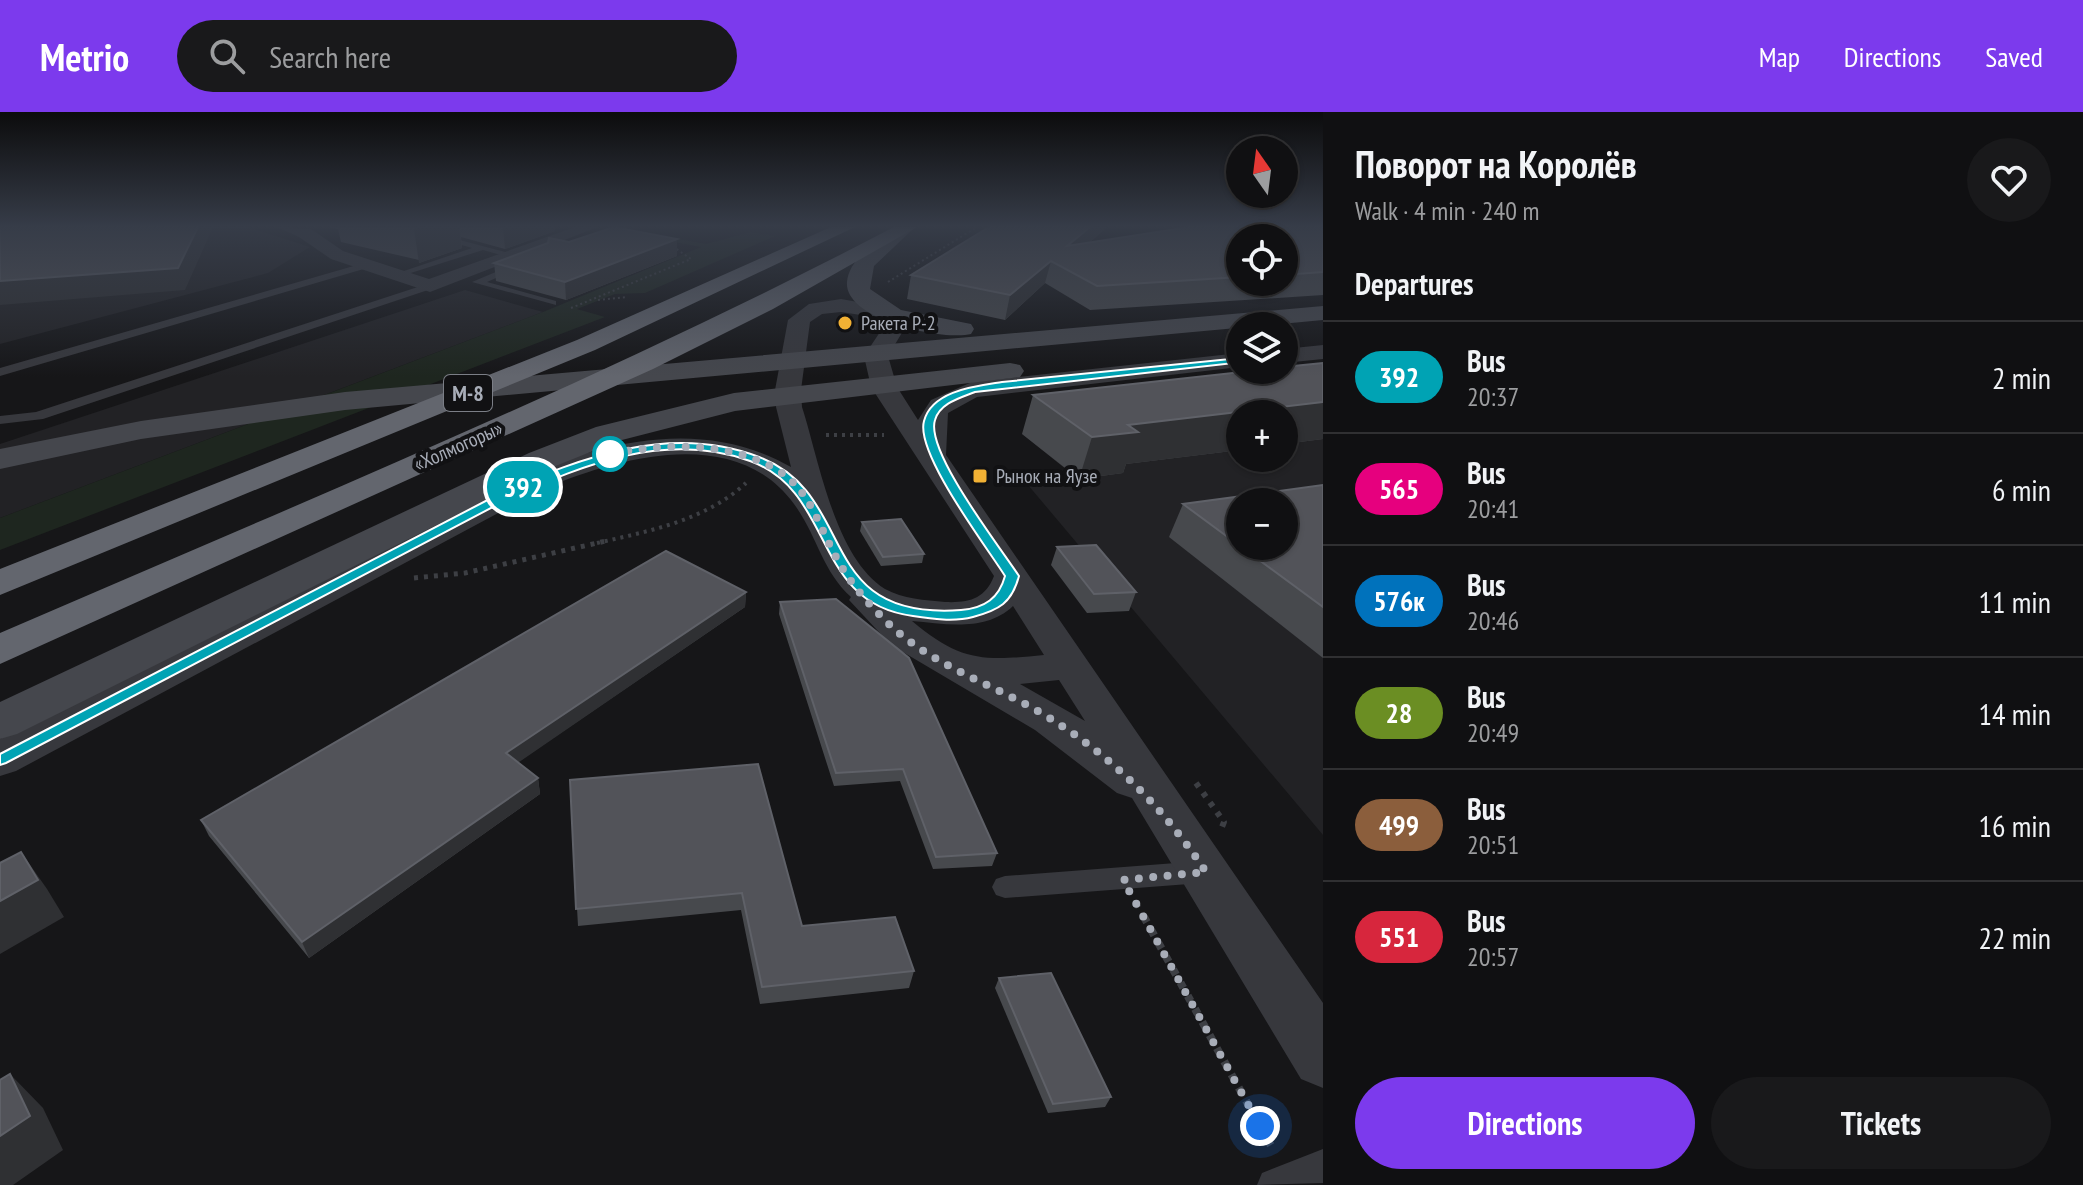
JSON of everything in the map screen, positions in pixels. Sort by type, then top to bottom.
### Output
[{"type":"highway","name":"«Холмогоры»","points":[[0,581],[586,345],[736,277]]},
{"type":"highway","name":"«Холмогоры»","points":[[0,650],[644,363],[815,277]]},
{"type":"main road","points":[[858,277],[864,297],[889,314],[941,327],[990,329],[1323,303]]},
{"type":"main road","points":[[0,722],[541,460],[607,434],[671,415],[810,391],[1155,341],[1323,313]]},
{"type":"main road","points":[[1298,327],[1323,325]]},
{"type":"main road","points":[[0,476],[143,446],[346,416],[1226,333]]},
{"type":"main road","points":[[1298,342],[1323,340]]},
{"type":"main road","points":[[0,459],[141,430],[331,403],[1155,341],[1226,347]]},
{"type":"street","points":[[401,277],[430,286],[453,277]]},
{"type":"street","points":[[1193,852],[1135,781],[1084,741],[1036,710],[944,664],[881,617],[854,584],[839,563],[821,521],[789,407],[788,390],[799,320],[807,312],[828,307],[859,308],[889,314],[895,326],[876,356],[878,375],[1073,665],[1193,852],[1323,1057]]},
{"type":"street","points":[[1298,355],[1323,352]]},
{"type":"street","points":[[932,454],[928,422],[936,408],[950,398],[972,390],[1226,362]]},
{"type":"street","points":[[0,759],[505,495],[578,463],[658,447],[731,453],[755,459],[790,477],[821,521]]},
{"type":"street","points":[[854,584],[871,599],[898,610],[965,614],[993,607],[1007,594],[1012,576]]},
{"type":"street","points":[[944,664],[975,672],[1073,665]]},
{"type":"lane","points":[[0,372],[326,277]]},
{"type":"lane","points":[[487,277],[477,282],[556,305]]},
{"type":"lane","points":[[506,277],[514,279]]},
{"type":"lane","points":[[0,420],[38,416],[430,286]]},
{"type":"lane","points":[[393,298],[405,310]]},
{"type":"lane","points":[[1005,887],[1123,880],[1193,852]]},
{"type":"lane","points":[[1283,1183],[1323,1166]]},
{"type":"path","points":[[556,305],[571,308],[647,277]]},
{"type":"path","points":[[884,285],[897,277]]},
{"type":"path","points":[[589,301],[635,296]]},
{"type":"path","points":[[823,435],[886,435]]},
{"type":"path","points":[[404,580],[465,573],[692,518],[728,500],[752,476]]},
{"type":"path","points":[[1188,771],[1224,822],[1193,852]]},
{"type":"path","points":[[1123,880],[1283,1183]]},
{"type":"shaded area","points":[[0,277],[253,277],[0,344]]},
{"type":"shaded area","points":[[628,277],[681,277],[645,293],[615,294],[577,309],[605,317],[0,550],[0,518]]},
{"type":"shaded area","points":[[465,290],[543,312],[0,518],[0,444]]},
{"type":"shaded area","points":[[1323,399],[1323,835],[1028,485],[1078,479],[1022,434],[1226,410],[1226,472],[1298,472],[1298,402]]},
{"type":"building","points":[[0,277],[54,277],[0,281]]},
{"type":"building","points":[[547,277],[578,277],[565,282]]},
{"type":"building","points":[[921,277],[1032,277],[1010,295]]},
{"type":"building","points":[[1081,277],[1226,277],[1097,286]]},
{"type":"building","points":[[1323,363],[1323,402],[1298,405],[1298,400],[1226,400],[1226,413],[1128,425],[1138,432],[1092,437],[1033,395],[1226,374],[1226,384],[1298,384],[1298,366]]},
{"type":"building","points":[[1323,485],[1323,607],[1259,560],[1298,560],[1298,488]]},
{"type":"building","points":[[1226,498],[1226,536],[1183,504]]},
{"type":"building","points":[[901,519],[924,554],[883,557],[862,522]]},
{"type":"building","points":[[1096,545],[1136,592],[1094,594],[1057,547]]},
{"type":"building","points":[[666,551],[746,592],[506,753],[538,778],[302,942],[201,820]]},
{"type":"building","points":[[836,599],[909,658],[997,853],[936,857],[903,769],[836,773],[780,602]]},
{"type":"building","points":[[758,764],[802,926],[895,917],[914,971],[762,987],[742,893],[576,909],[570,780]]},
{"type":"building","points":[[21,852],[38,880],[0,901],[0,863]]},
{"type":"building","points":[[1051,973],[1111,1097],[1053,1104],[999,978]]},
{"type":"building","points":[[10,1074],[30,1116],[0,1136],[0,1080]]},
{"type":"bus line","name":"392","points":[[0,759],[505,495],[578,463],[633,450],[705,448],[755,459],[790,477],[800,487],[821,521],[839,563],[854,584],[871,599],[898,610],[933,615],[965,614],[993,607],[1007,594],[1012,576],[932,454],[928,422],[936,408],[950,398],[972,390],[1002,385],[1226,361]]},
{"type":"place","name":"Ракета Р-2","points":[[845,323]]},
{"type":"place","name":"Рынок на Яузе","points":[[980,476]]},
{"type":"route","points":[[610,454],[605,455],[658,447],[705,448],[755,459],[790,477],[800,487],[821,521],[839,563],[881,617],[944,664],[1036,710],[1084,741],[1135,781],[1179,832],[1206,872],[1123,880],[1260,1126]]}]
